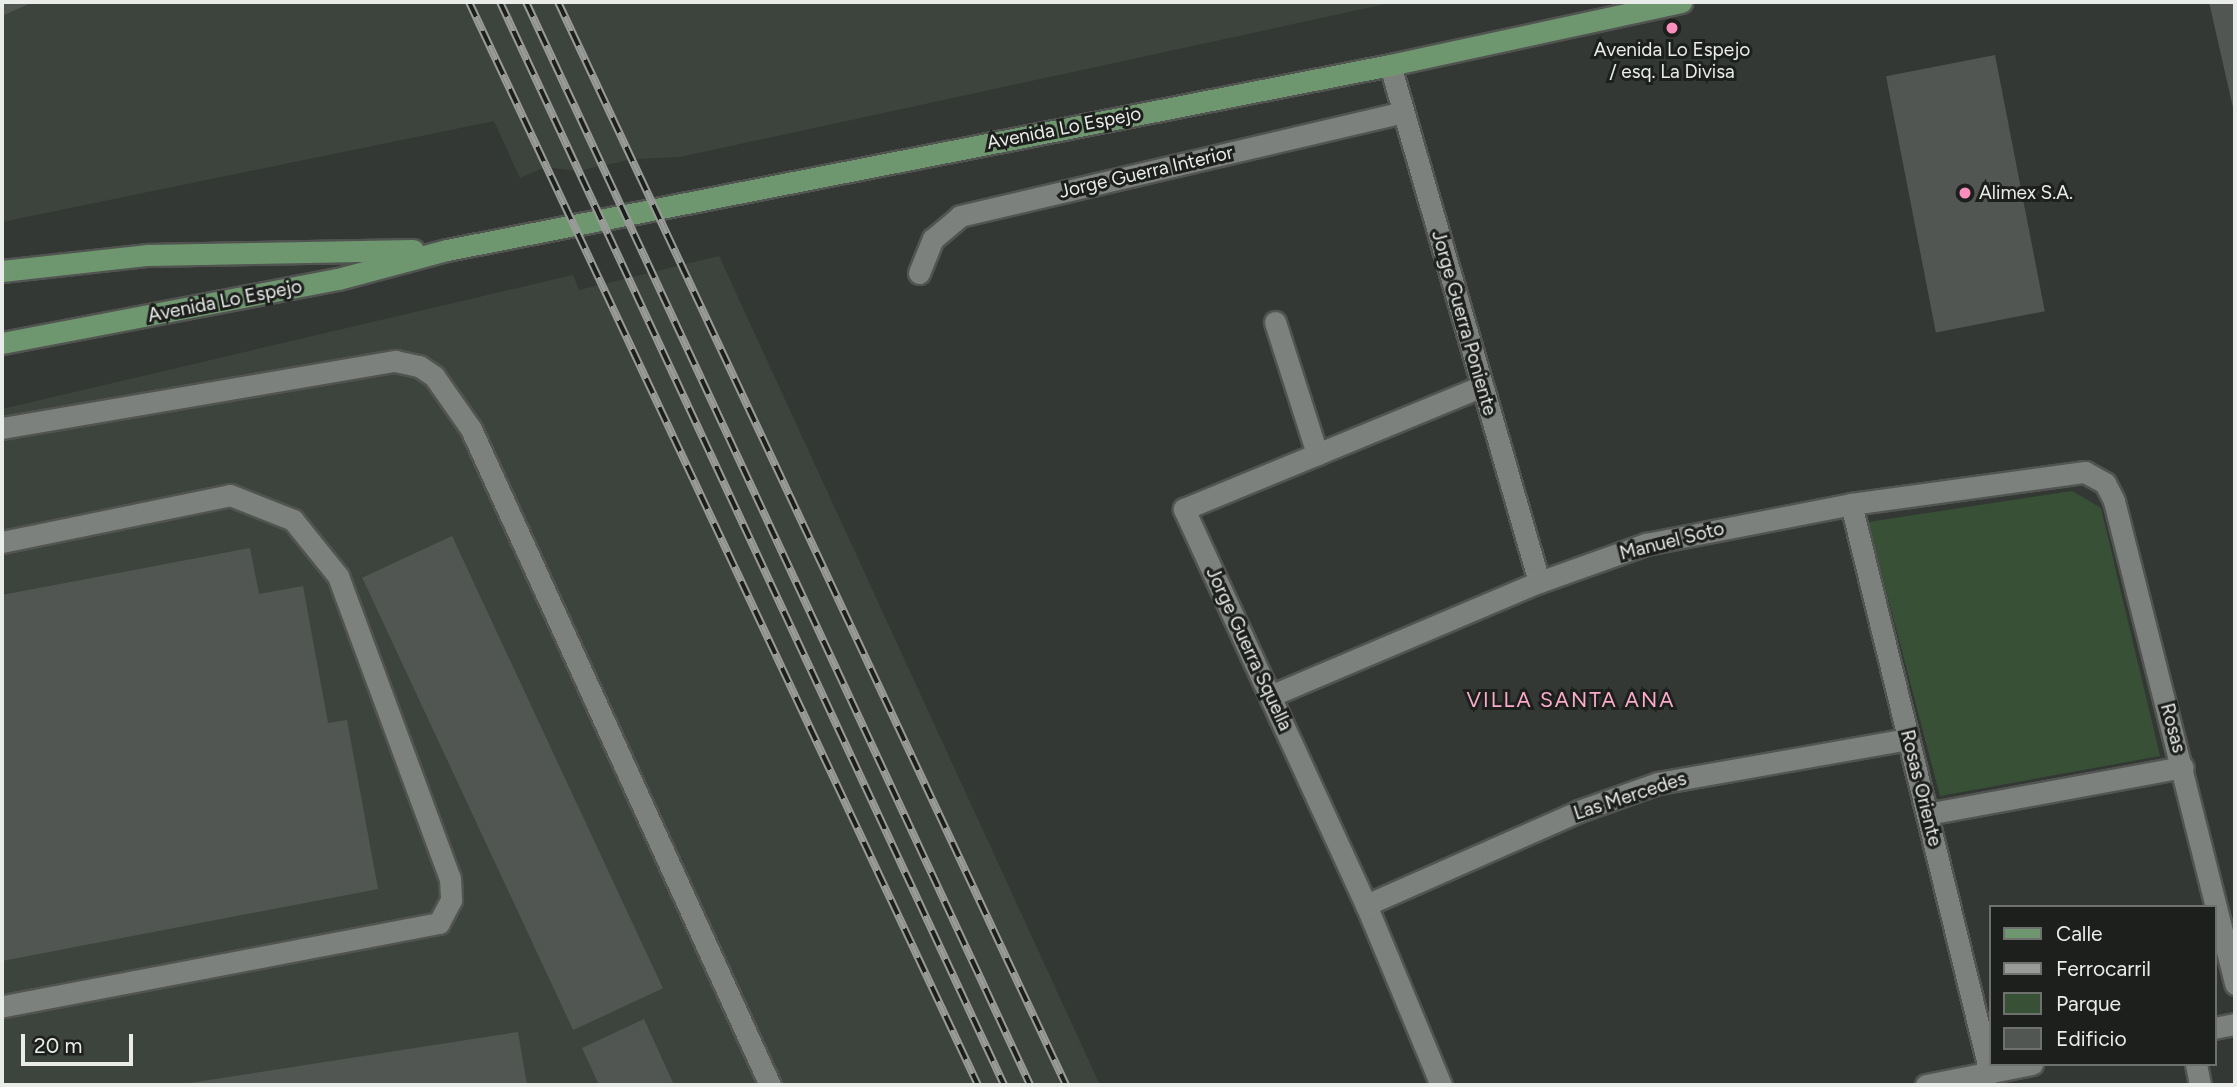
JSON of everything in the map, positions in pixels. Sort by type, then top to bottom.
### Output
[{"type":"main road","name":"Avenida Lo Espejo","points":[[2,343],[338,279],[447,250],[1390,65],[1681,2]]},
{"type":"main road","name":"Avenida Lo Espejo","points":[[2,271],[148,255],[447,250]]},
{"type":"street","name":"Jorge Guerra Poniente","points":[[1390,65],[1539,582]]},
{"type":"street","name":"Jorge Guerra Interior","points":[[919,273],[933,239],[960,216],[1403,112]]},
{"type":"street","points":[[1275,322],[1317,454]]},
{"type":"street","points":[[2,429],[395,361],[419,366],[435,376],[471,429],[770,1085]]},
{"type":"street","name":"Jorge Guerra Squella","points":[[1441,1085],[1366,905],[1184,509],[1482,387]]},
{"type":"street","name":"Manuel Soto","points":[[1270,696],[1539,582],[1646,544],[1851,504],[2071,471],[2098,477]]},
{"type":"street","name":"Rosas","points":[[2098,477],[2113,501],[2183,767],[2235,984]]},
{"type":"street","points":[[2,541],[230,495],[293,520],[338,576],[450,878],[451,900],[439,923],[2,1006]]},
{"type":"street","name":"Rosas Oriente","points":[[1851,504],[1988,1065]]},
{"type":"street","name":"Las Mercedes","points":[[1366,905],[1579,811],[1658,783],[1909,739]]},
{"type":"street","points":[[1927,814],[2183,767]]},
{"type":"street","points":[[2216,1028],[2235,1024]]},
{"type":"street","name":"Rosas Oriente","points":[[1988,1066],[1990,1073]]},
{"type":"street","points":[[1926,1085],[2023,1066]]},
{"type":"street","points":[[2196,1066],[2200,1085]]},
{"type":"shaded area","points":[[2,2],[1395,2],[680,157],[633,159],[578,171],[545,167],[520,178],[494,121],[2,222]]},
{"type":"shaded area","points":[[719,256],[1100,1085],[2,1085],[2,409],[573,275],[579,290]]},
{"type":"green space","points":[[2072,491],[2101,508],[2160,756],[1940,796],[1868,522]]},
{"type":"building","points":[[2,2],[33,2],[2,16]]},
{"type":"building","points":[[2209,2],[2235,2],[2235,112],[2234,112]]},
{"type":"building","name":"Alimex S.A.","points":[[1995,55],[2045,311],[1936,332],[1886,76]]},
{"type":"building","points":[[452,536],[663,988],[573,1030],[362,578]]},
{"type":"building","points":[[250,548],[259,594],[303,586],[328,723],[347,720],[378,889],[2,961],[2,595]]},
{"type":"building","points":[[644,1019],[674,1085],[599,1085],[582,1048]]},
{"type":"building","points":[[518,1032],[527,1085],[183,1085],[183,1084]]},
{"type":"railway","points":[[469,2],[978,1085]]},
{"type":"railway","points":[[500,2],[1004,1085]]},
{"type":"railway","points":[[526,2],[1030,1085]]},
{"type":"railway","points":[[558,2],[1066,1085]]},
{"type":"place","name":"Avenida Lo Espejo / esq. La Divisa","points":[[1672,28]]},
{"type":"place","name":"Alimex S.A.","points":[[1965,193]]},
{"type":"district","name":"VILLA SANTA ANA","points":[[1571,700]]}]
